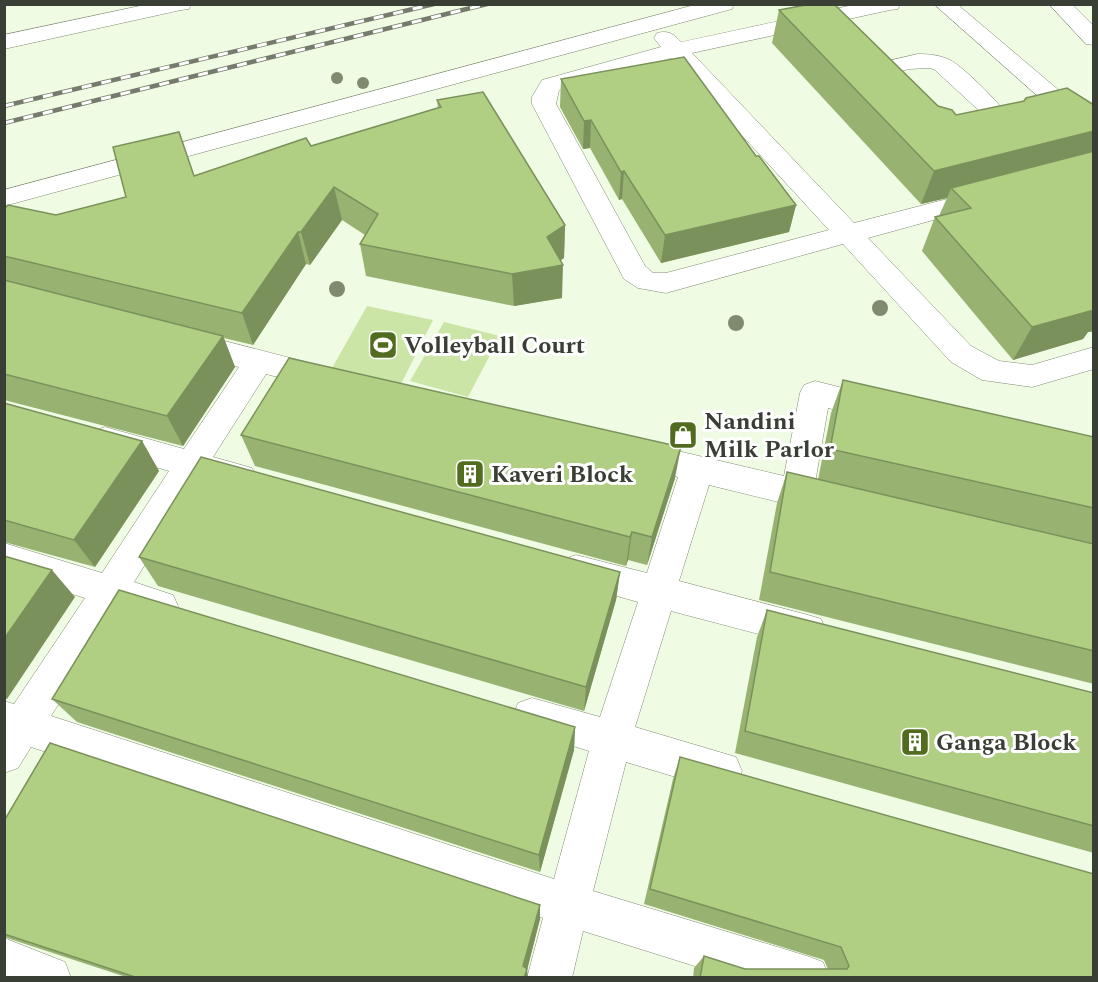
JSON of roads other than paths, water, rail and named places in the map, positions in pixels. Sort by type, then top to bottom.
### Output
[{"type":"street","points":[[4,42],[181,4]]},
{"type":"street","points":[[6,197],[724,4]]},
{"type":"street","points":[[890,4],[829,26],[676,50],[550,85],[543,104],[640,278],[651,283],[666,283],[1004,193]]},
{"type":"street","points":[[944,4],[1094,133]]},
{"type":"street","points":[[1059,4],[1094,39]]},
{"type":"street","points":[[651,23],[961,354],[993,372],[1032,376],[1094,358]]},
{"type":"street","points":[[874,71],[920,60],[933,60],[943,65],[996,114],[1000,122],[999,128],[958,136]]},
{"type":"street","points":[[154,334],[351,384]]},
{"type":"street","points":[[258,361],[109,590],[10,733],[807,978]]},
{"type":"street","points":[[797,493],[815,393],[908,414]]},
{"type":"street","points":[[70,431],[271,486]]},
{"type":"street","points":[[604,446],[854,506]]},
{"type":"street","points":[[549,978],[612,740],[697,469]]},
{"type":"street","points":[[4,558],[189,614]]},
{"type":"street","points":[[545,561],[659,593],[842,639]]},
{"type":"street","points":[[498,706],[750,779]]},
{"type":"street","points":[[4,960],[49,978]]},
{"type":"railway","points":[[4,106],[434,4]]},
{"type":"railway","points":[[4,123],[487,4]]},
{"type":"place","name":"Volleyball Court","points":[[383,345]]},
{"type":"place","name":"Nandini Milk Parlor","points":[[683,435]]},
{"type":"place","name":"Kaveri Block","points":[[470,474]]},
{"type":"place","name":"Ganga Block","points":[[915,742]]}]
